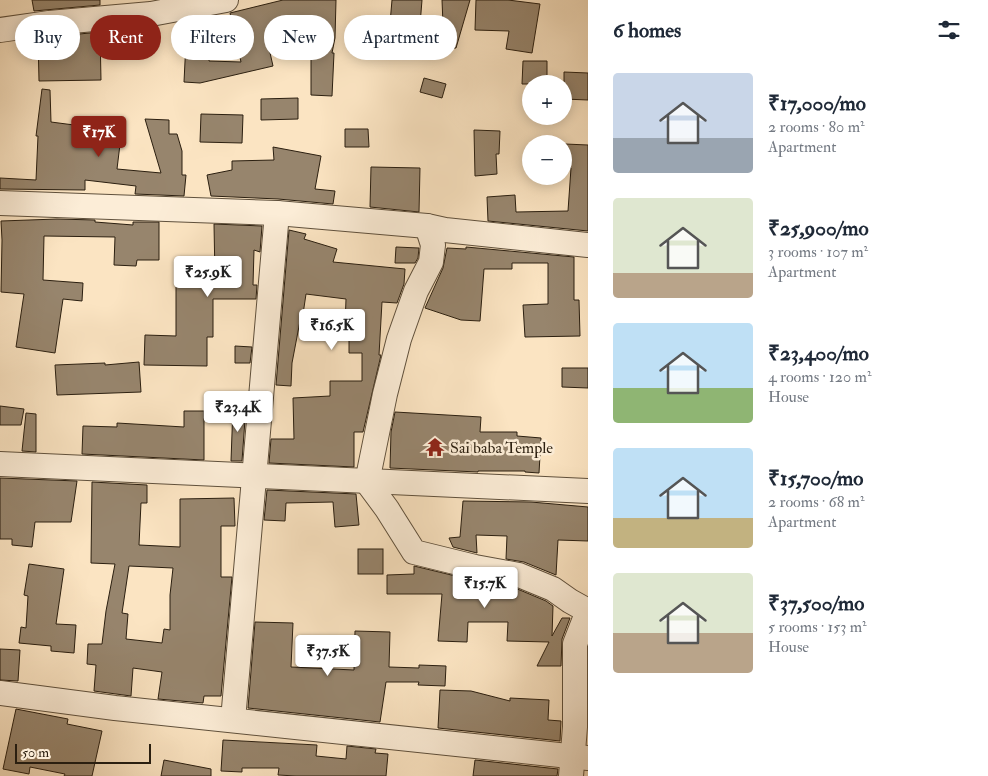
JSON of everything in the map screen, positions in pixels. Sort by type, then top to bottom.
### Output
[{"type":"street","points":[[0,30],[48,23],[151,14],[226,0]]},
{"type":"street","points":[[0,203],[174,211],[277,213],[427,226],[588,244]]},
{"type":"street","points":[[233,720],[277,213]]},
{"type":"street","points":[[0,693],[115,708],[233,720],[577,764],[575,644],[588,611],[553,589],[519,575],[475,567],[414,552],[387,509],[367,482],[399,339],[416,291],[431,262],[433,245],[427,226]]},
{"type":"street","points":[[0,464],[588,491]]},
{"type":"building","points":[[32,0],[100,0],[100,5],[34,11]]},
{"type":"building","points":[[283,0],[336,0],[334,43],[334,15],[264,15],[264,60],[272,60],[273,66],[200,83],[184,82],[185,60],[241,62],[241,60],[254,60],[254,15],[230,15],[230,13]]},
{"type":"building","points":[[392,0],[422,0],[421,15],[391,15]]},
{"type":"building","points":[[442,0],[470,0],[457,45],[457,15],[443,15]]},
{"type":"building","points":[[476,0],[508,0],[540,4],[532,53],[506,49],[509,31],[475,30]]},
{"type":"building","points":[[90,33],[90,60],[101,60],[101,80],[39,81],[39,60],[80,60],[80,34]]},
{"type":"building","points":[[311,60],[334,60],[332,96],[311,95]]},
{"type":"building","points":[[523,61],[547,61],[547,75],[522,75]]},
{"type":"building","points":[[564,72],[588,73],[588,100],[572,99],[572,75],[564,75]]},
{"type":"building","points":[[424,78],[446,84],[442,98],[420,92]]},
{"type":"building","points":[[42,89],[50,90],[51,122],[97,128],[96,133],[121,136],[117,169],[161,173],[145,119],[169,120],[169,134],[177,134],[182,151],[182,175],[186,175],[184,196],[135,194],[136,186],[85,180],[85,190],[0,189],[0,178],[36,180],[38,136],[36,136]]},
{"type":"building","points":[[298,98],[298,119],[261,120],[261,99]]},
{"type":"building","points":[[201,114],[243,115],[242,143],[200,142]]},
{"type":"building","points":[[345,129],[368,129],[369,147],[345,147]]},
{"type":"building","points":[[474,130],[500,131],[499,154],[496,154],[497,174],[475,176]]},
{"type":"building","points":[[572,144],[588,145],[588,231],[488,221],[487,197],[515,195],[516,212],[568,211],[570,185],[572,185]]},
{"type":"building","points":[[273,147],[321,156],[315,189],[335,191],[333,204],[211,196],[207,175],[232,170],[232,161],[274,160]]},
{"type":"building","points":[[371,167],[420,168],[419,212],[370,207]]},
{"type":"building","points":[[95,220],[95,222],[133,225],[133,222],[159,222],[159,260],[137,260],[136,266],[114,265],[115,237],[44,236],[43,280],[83,283],[82,301],[63,299],[55,353],[16,347],[24,294],[1,292],[1,221]]},
{"type":"building","points":[[214,224],[262,226],[260,252],[254,250],[253,285],[257,285],[256,299],[213,299],[213,337],[207,337],[207,366],[144,365],[145,335],[176,336],[176,278],[215,278]]},
{"type":"building","points":[[289,230],[306,234],[304,239],[337,249],[333,262],[405,269],[404,284],[397,303],[382,302],[379,355],[381,355],[363,432],[354,432],[354,467],[269,463],[271,439],[294,439],[293,398],[330,396],[330,381],[362,381],[362,353],[349,353],[349,326],[345,326],[346,299],[306,294],[292,363],[291,386],[276,385]]},
{"type":"building","points":[[396,247],[419,248],[418,258],[415,263],[395,263]]},
{"type":"building","points":[[466,247],[574,257],[574,300],[579,300],[580,336],[525,337],[523,305],[548,304],[548,263],[512,263],[512,269],[484,269],[480,321],[461,320],[425,308],[443,268],[447,248],[466,249]]},
{"type":"building","points":[[235,346],[252,347],[250,363],[235,363]]},
{"type":"building","points":[[139,362],[141,392],[57,395],[55,365],[105,363],[105,365]]},
{"type":"building","points":[[562,368],[588,368],[588,388],[562,387]]},
{"type":"building","points":[[0,406],[24,409],[21,425],[0,425]]},
{"type":"building","points":[[233,406],[246,406],[242,461],[231,461]]},
{"type":"building","points":[[184,411],[204,411],[204,460],[82,454],[83,426],[117,427],[117,423],[184,427]]},
{"type":"building","name":"Sai baba Temple","points":[[395,412],[481,417],[480,432],[517,432],[517,436],[541,438],[539,473],[525,471],[478,472],[390,468],[391,432]]},
{"type":"building","points":[[26,413],[36,414],[36,452],[22,451]]},
{"type":"building","points":[[0,478],[77,481],[71,522],[35,522],[32,547],[12,545],[12,539],[0,539]]},
{"type":"building","points":[[92,482],[147,485],[147,503],[141,503],[139,545],[180,547],[180,499],[234,498],[235,526],[221,526],[221,577],[232,577],[221,696],[204,696],[203,703],[158,699],[162,672],[133,668],[131,696],[94,691],[96,665],[87,664],[88,644],[102,644],[115,564],[91,563]],"holes":[[[129,566],[173,568],[170,595],[170,630],[164,629],[162,643],[126,639],[128,614],[122,613]]]},
{"type":"building","points":[[267,490],[356,494],[359,525],[335,527],[333,502],[286,503],[285,521],[264,520]]},
{"type":"building","points":[[463,501],[531,502],[588,507],[588,541],[558,540],[556,575],[524,562],[506,559],[507,536],[476,535],[477,553],[453,547],[449,538],[460,537]]},
{"type":"building","points":[[358,549],[383,549],[383,574],[358,574]]},
{"type":"building","points":[[29,564],[64,569],[56,624],[76,625],[74,653],[51,651],[51,646],[19,643],[21,627],[26,628],[28,596],[24,595]]},
{"type":"building","points":[[414,566],[515,588],[546,601],[553,606],[552,636],[562,618],[570,618],[562,639],[561,666],[537,666],[549,642],[507,641],[508,622],[468,622],[467,642],[438,641],[442,594],[387,594],[387,575],[414,574]]},
{"type":"building","points":[[255,622],[293,623],[291,667],[354,670],[355,631],[390,632],[389,667],[419,668],[419,665],[446,666],[445,686],[418,685],[419,682],[386,682],[380,722],[248,708]]},
{"type":"building","points":[[0,649],[20,650],[18,681],[0,680]]},
{"type":"building","points":[[440,690],[471,691],[510,701],[510,698],[549,700],[548,720],[561,721],[560,741],[438,728]]},
{"type":"building","points":[[16,709],[68,719],[67,724],[102,731],[92,776],[64,776],[65,774],[30,767],[29,774],[3,769]]},
{"type":"building","points":[[223,740],[317,745],[316,756],[346,759],[347,746],[376,749],[375,753],[388,754],[386,776],[278,775],[279,768],[242,768],[242,772],[221,771]]},
{"type":"building","points":[[164,760],[211,769],[211,776],[161,776]]},
{"type":"building","points":[[475,760],[558,769],[557,776],[473,776]]},
{"type":"place","name":"Sai baba Temple","points":[[435,447]]}]
